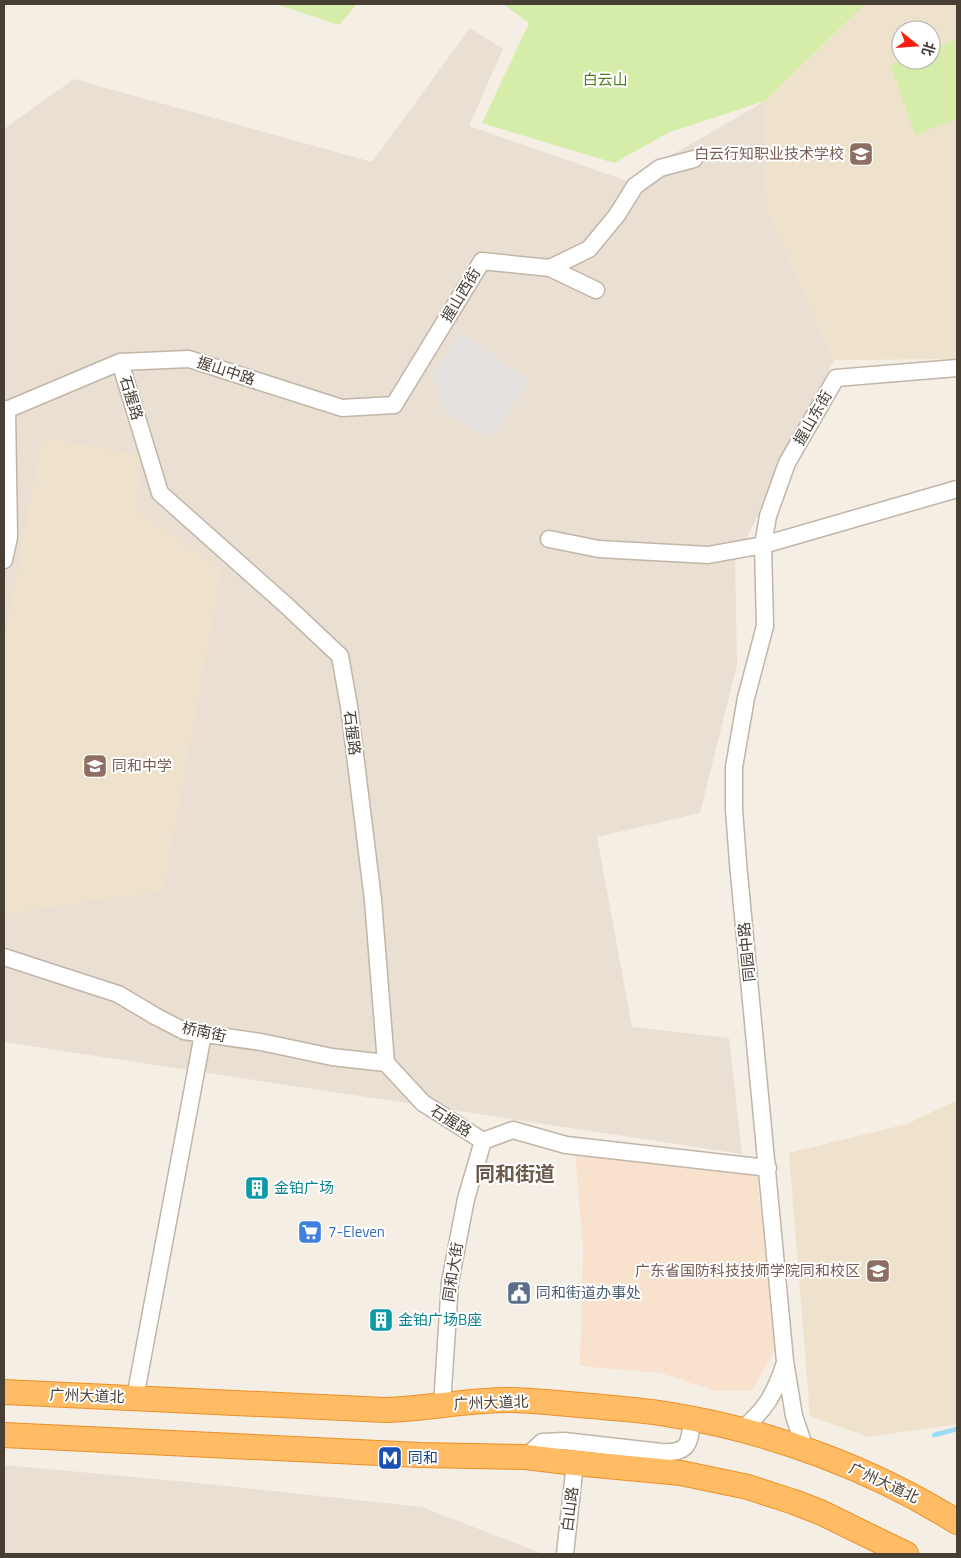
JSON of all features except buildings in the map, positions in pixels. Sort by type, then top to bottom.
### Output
[{"type":"highway","name":"广州大道北","points":[[4,1392],[385,1410],[442,1406],[486,1400],[540,1401],[653,1412],[692,1418],[741,1430],[806,1451],[896,1486],[957,1522]]},
{"type":"highway","points":[[4,1435],[420,1455],[526,1457],[575,1464],[681,1473],[748,1487],[820,1512],[906,1554]]},
{"type":"street","points":[[550,268],[589,249],[617,214],[635,186],[660,168],[694,159]]},
{"type":"street","name":"握山西街","points":[[394,405],[482,261],[550,268],[596,290]]},
{"type":"street","name":"握山中路","points":[[5,410],[120,362],[189,359],[342,408],[394,405]]},
{"type":"street","name":"石握路","points":[[120,362],[160,493],[340,656],[349,706],[373,900],[386,1063],[423,1103],[483,1141]]},
{"type":"street","name":"握山东街","points":[[763,546],[768,516],[787,463],[836,378],[957,368]]},
{"type":"street","points":[[4,560],[9,537],[5,410]]},
{"type":"street","points":[[549,539],[599,549],[708,555],[763,546],[957,489]]},
{"type":"street","name":"同园中路","points":[[763,546],[765,626],[746,698],[734,767],[734,809],[786,1361],[794,1416],[806,1451]]},
{"type":"street","name":"桥南街","points":[[4,957],[118,994],[184,1031],[260,1042],[332,1057],[386,1063]]},
{"type":"street","points":[[135,1398],[203,1034]]},
{"type":"street","points":[[483,1141],[513,1130],[566,1145],[768,1168]]},
{"type":"street","name":"同和大街","points":[[442,1406],[450,1282],[466,1199],[483,1141]]},
{"type":"street","points":[[741,1430],[756,1419],[766,1407],[776,1389],[786,1361]]},
{"type":"street","points":[[526,1457],[542,1442],[564,1441],[661,1452],[677,1452],[687,1446],[692,1418]]},
{"type":"street","name":"白山路","points":[[564,1554],[575,1464]]},
{"type":"shaded area","name":"白云行知职业技术学校","points":[[865,4],[957,4],[957,359],[834,360],[766,206],[765,101]]},
{"type":"shaded area","points":[[470,28],[503,49],[469,126],[627,181],[765,101],[766,206],[834,360],[735,562],[737,665],[700,813],[597,837],[632,1027],[729,1038],[742,1154],[4,1042],[4,129],[74,79],[372,162]]},
{"type":"shaded area","points":[[460,333],[529,380],[499,428],[485,436],[445,412],[433,374]]},
{"type":"shaded area","name":"同和中学","points":[[43,437],[141,455],[137,511],[222,570],[163,891],[4,914],[4,641]]},
{"type":"shaded area","name":"广东省国防科技技师学院同和校区","points":[[957,1100],[957,1424],[868,1437],[810,1416],[789,1153],[907,1124]]},
{"type":"shaded area","points":[[575,1152],[757,1174],[776,1348],[752,1391],[715,1391],[661,1373],[580,1366],[583,1249]]},
{"type":"shaded area","points":[[4,1465],[422,1507],[543,1554],[4,1554]]},
{"type":"green space","points":[[276,4],[357,4],[339,25]]},
{"type":"green space","name":"白云山","points":[[503,4],[865,4],[765,101],[670,132],[614,163],[482,123],[529,23]]},
{"type":"green space","points":[[957,39],[957,119],[915,135],[892,70],[941,70],[941,45]]},
{"type":"waterway","points":[[934,1435],[957,1429]]},
{"type":"place","name":"白云行知职业技术学校","points":[[861,154]]},
{"type":"place","name":"同和中学","points":[[95,766]]},
{"type":"place","name":"金铂广场","points":[[257,1188]]},
{"type":"place","name":"7-Eleven","points":[[310,1232]]},
{"type":"place","name":"广东省国防科技技师学院同和校区","points":[[878,1271]]},
{"type":"place","name":"同和街道办事处","points":[[519,1293]]},
{"type":"place","name":"金铂广场B座","points":[[381,1320]]},
{"type":"place","name":"同和","points":[[390,1458]]},
{"type":"district","name":"同和街道","points":[[515,1174]]}]
